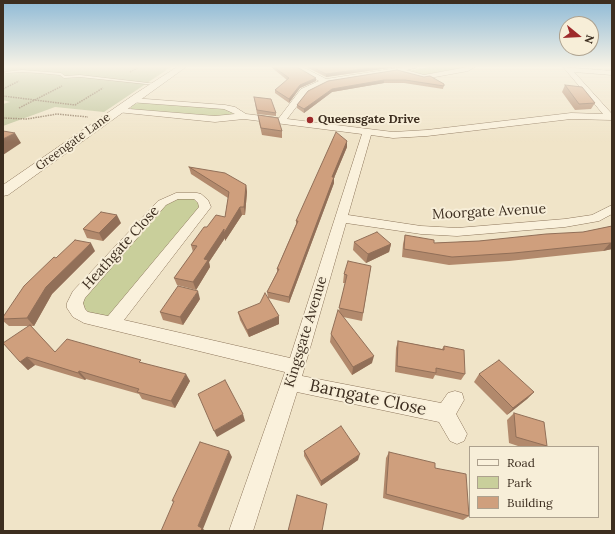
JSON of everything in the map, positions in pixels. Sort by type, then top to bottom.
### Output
[{"type":"street","name":"Greengate Lane","points":[[3,192],[144,92]]},
{"type":"street","points":[[282,120],[303,92]]},
{"type":"street","points":[[589,92],[611,117]]},
{"type":"street","points":[[132,100],[225,107],[244,116]]},
{"type":"street","points":[[117,110],[215,119],[244,116],[393,135],[409,135],[571,116],[611,117]]},
{"type":"street","name":"Kingsgate Avenue","points":[[241,531],[294,374],[367,132]]},
{"type":"street","name":"Heathgate Close","points":[[112,323],[202,212],[205,207],[202,198],[184,195],[171,198],[162,203],[78,295],[75,302],[75,308],[84,317],[112,323],[294,374]]},
{"type":"street","name":"Moorgate Avenue","points":[[341,218],[421,230],[457,232],[566,223],[595,218],[612,209]]},
{"type":"street","name":"Barngate Close","points":[[294,374],[450,407],[457,434]]},
{"type":"path","points":[[19,108],[49,92]]},
{"type":"path","points":[[3,96],[75,105],[97,92]]},
{"type":"path","points":[[3,118],[27,119],[57,114],[106,118]]},
{"type":"green space","points":[[3,92],[134,92],[104,112],[55,107],[3,126],[3,104],[10,102],[3,100]]},
{"type":"green space","points":[[145,102],[225,109],[233,112],[225,117],[134,111],[131,109],[134,104]]},
{"type":"green space","points":[[183,195],[204,202],[112,323],[84,317],[78,295],[162,203]]},
{"type":"building","points":[[278,92],[295,92],[289,99]]},
{"type":"building","points":[[307,92],[328,92],[304,109],[297,105]]},
{"type":"building","points":[[570,92],[586,92],[595,103],[579,104]]},
{"type":"building","points":[[254,97],[271,99],[276,113],[257,110]]},
{"type":"building","points":[[258,115],[278,118],[282,131],[261,128]]},
{"type":"building","points":[[3,131],[15,133],[3,139]]},
{"type":"building","points":[[336,132],[347,141],[332,177],[334,177],[289,297],[267,292],[279,269],[277,269],[298,221],[296,221]]},
{"type":"building","points":[[189,167],[225,173],[246,185],[244,207],[240,207],[224,233],[224,229],[204,259],[208,260],[193,282],[174,278],[197,246],[191,245],[204,227],[207,227],[216,215],[225,217],[229,192]]},
{"type":"building","points":[[101,212],[117,215],[99,233],[83,229]]},
{"type":"building","points":[[612,226],[612,243],[514,253],[452,257],[404,249],[405,235],[434,240],[434,243],[479,241],[583,232]]},
{"type":"building","points":[[377,232],[391,244],[368,254],[354,242]]},
{"type":"building","points":[[75,240],[91,243],[46,287],[27,318],[3,319],[24,286],[54,257],[56,258]]},
{"type":"building","points":[[348,261],[371,266],[363,313],[339,308],[347,275],[344,274]]},
{"type":"building","points":[[178,286],[198,291],[180,317],[160,312]]},
{"type":"building","points":[[265,293],[279,316],[247,330],[238,312],[260,303]]},
{"type":"building","points":[[338,310],[374,356],[353,367],[331,334]]},
{"type":"building","points":[[30,325],[55,352],[67,339],[141,360],[139,362],[186,374],[171,401],[137,392],[139,389],[79,371],[78,373],[27,357],[20,362],[3,343]]},
{"type":"building","points":[[398,341],[444,350],[444,346],[464,350],[465,374],[436,368],[436,373],[397,366]]},
{"type":"building","points":[[499,360],[534,392],[513,408],[479,374]]},
{"type":"building","points":[[225,380],[243,414],[214,431],[198,394]]},
{"type":"building","points":[[514,413],[544,422],[547,446],[516,437]]},
{"type":"building","points":[[341,426],[360,454],[321,481],[304,451]]},
{"type":"building","points":[[200,442],[229,451],[198,526],[202,528],[201,531],[161,531],[174,501],[172,501]]},
{"type":"building","points":[[389,452],[435,463],[435,468],[466,474],[469,516],[386,494]]},
{"type":"building","points":[[297,495],[327,504],[322,531],[288,531]]},
{"type":"place","name":"Queensgate Drive","points":[[310,120]]}]
